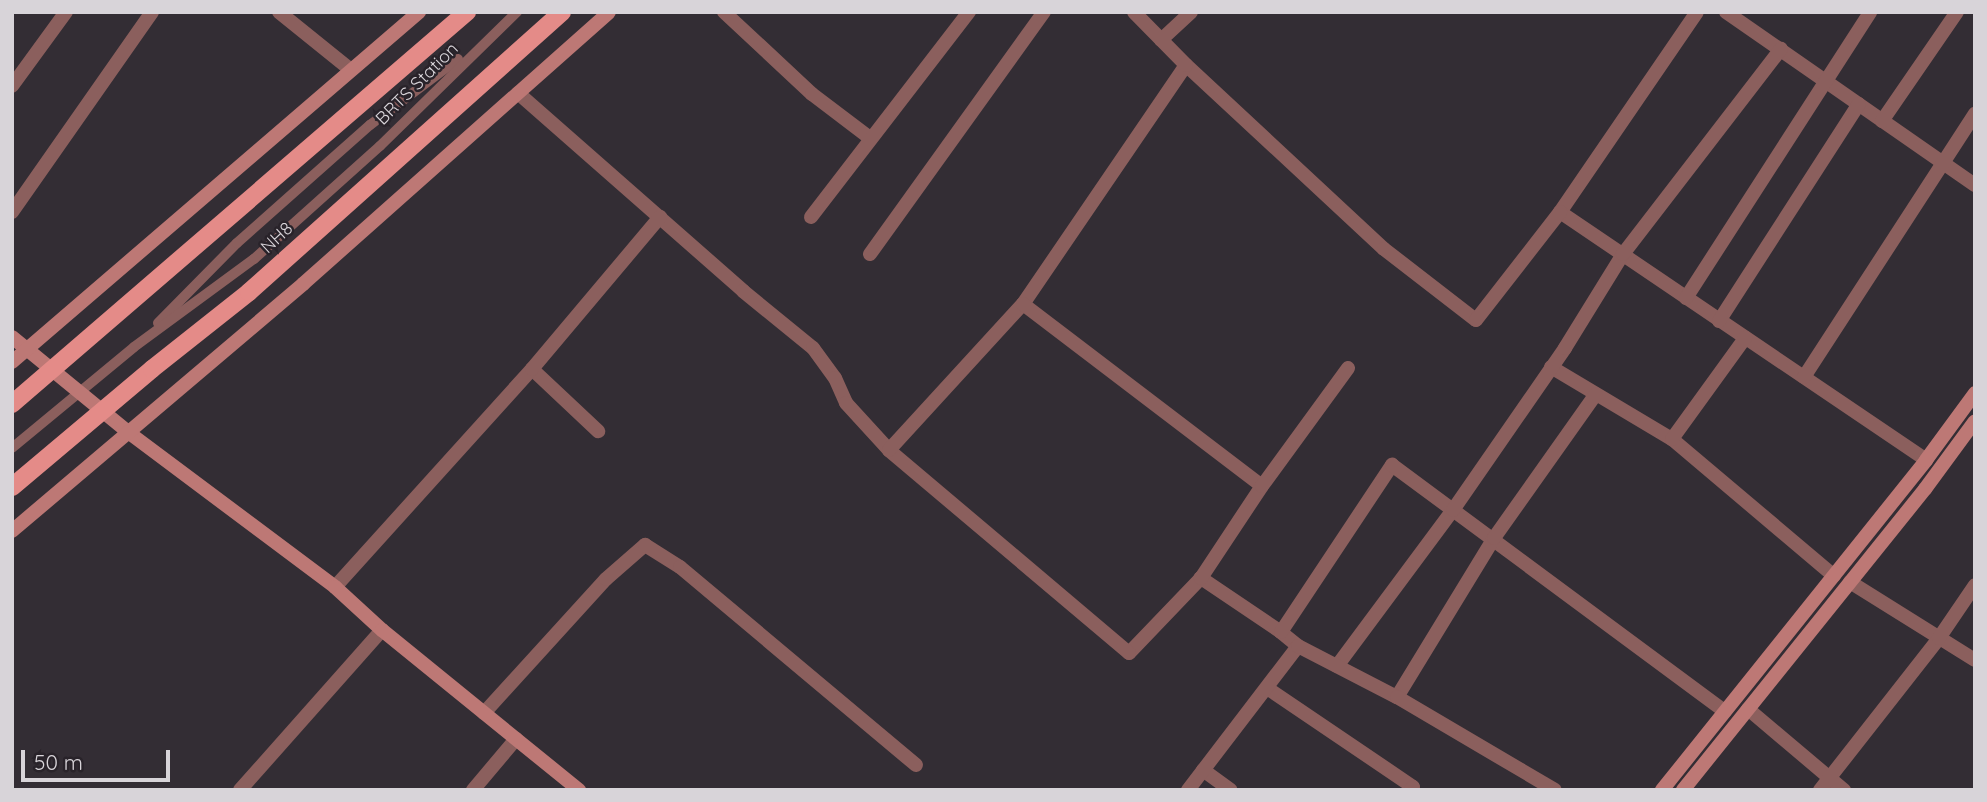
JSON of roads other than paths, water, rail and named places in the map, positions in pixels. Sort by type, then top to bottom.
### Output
[{"type":"main road","points":[[12,404],[467,12]]},
{"type":"main road","name":"NH8","points":[[12,487],[102,410],[249,292],[562,12]]},
{"type":"street","points":[[12,86],[66,12]]},
{"type":"street","points":[[12,212],[152,12]]},
{"type":"street","points":[[279,12],[351,70]]},
{"type":"street","points":[[12,362],[419,12]]},
{"type":"street","points":[[12,531],[303,284],[609,12]]},
{"type":"street","points":[[724,12],[812,94],[870,138]]},
{"type":"street","points":[[811,217],[969,12]]},
{"type":"street","points":[[870,254],[1044,12]]},
{"type":"street","points":[[1134,12],[1186,65],[1384,249],[1476,320],[1560,212],[1697,12]]},
{"type":"street","points":[[1161,40],[1191,12]]},
{"type":"street","points":[[1726,12],[1975,185]]},
{"type":"street","points":[[1686,298],[1870,12]]},
{"type":"street","points":[[1882,121],[1957,12]]},
{"type":"street","points":[[1337,666],[1453,510],[1623,254],[1781,49]]},
{"type":"street","points":[[889,450],[1023,304],[1186,65]]},
{"type":"street","points":[[518,93],[813,348],[835,378],[846,403],[889,450],[1129,653],[1202,578],[1262,486],[1348,368]]},
{"type":"street","points":[[1719,321],[1859,104]]},
{"type":"street","points":[[1804,377],[1941,161],[1975,114]]},
{"type":"street","points":[[1560,212],[1926,460]]},
{"type":"street","points":[[335,587],[532,369],[660,217]]},
{"type":"street","points":[[1023,304],[1262,486]]},
{"type":"street","points":[[12,337],[128,432],[335,587],[382,630],[579,790]]},
{"type":"street","points":[[1671,439],[1745,338]]},
{"type":"street","points":[[1550,367],[1671,439],[1833,576]]},
{"type":"street","points":[[532,369],[598,431]]},
{"type":"street","points":[[1397,697],[1493,540],[1596,394]]},
{"type":"street","points":[[1662,790],[1926,460],[1975,394]]},
{"type":"street","points":[[1682,790],[1850,582],[1975,421]]},
{"type":"street","points":[[1281,632],[1392,465],[1725,711]]},
{"type":"street","points":[[484,713],[606,579],[645,545],[680,566],[916,765]]},
{"type":"street","points":[[1202,578],[1298,646],[1397,697],[1555,790]]},
{"type":"street","points":[[1850,582],[1975,660]]},
{"type":"street","points":[[1820,790],[1939,638],[1975,585]]},
{"type":"street","points":[[240,790],[382,630]]},
{"type":"street","points":[[1188,790],[1298,646]]},
{"type":"street","points":[[1266,688],[1413,787],[1411,790]]},
{"type":"street","points":[[1748,709],[1843,790]]},
{"type":"street","points":[[473,790],[516,739]]},
{"type":"street","points":[[1203,770],[1231,790]]},
{"type":"lane","points":[[489,37],[517,12]]},
{"type":"lane","name":"BRTS Station","points":[[134,347],[254,259],[380,146],[489,37]]},
{"type":"lane","name":"BRTS Station","points":[[134,347],[237,243],[370,125],[489,37]]},
{"type":"lane","points":[[12,448],[134,347]]}]
